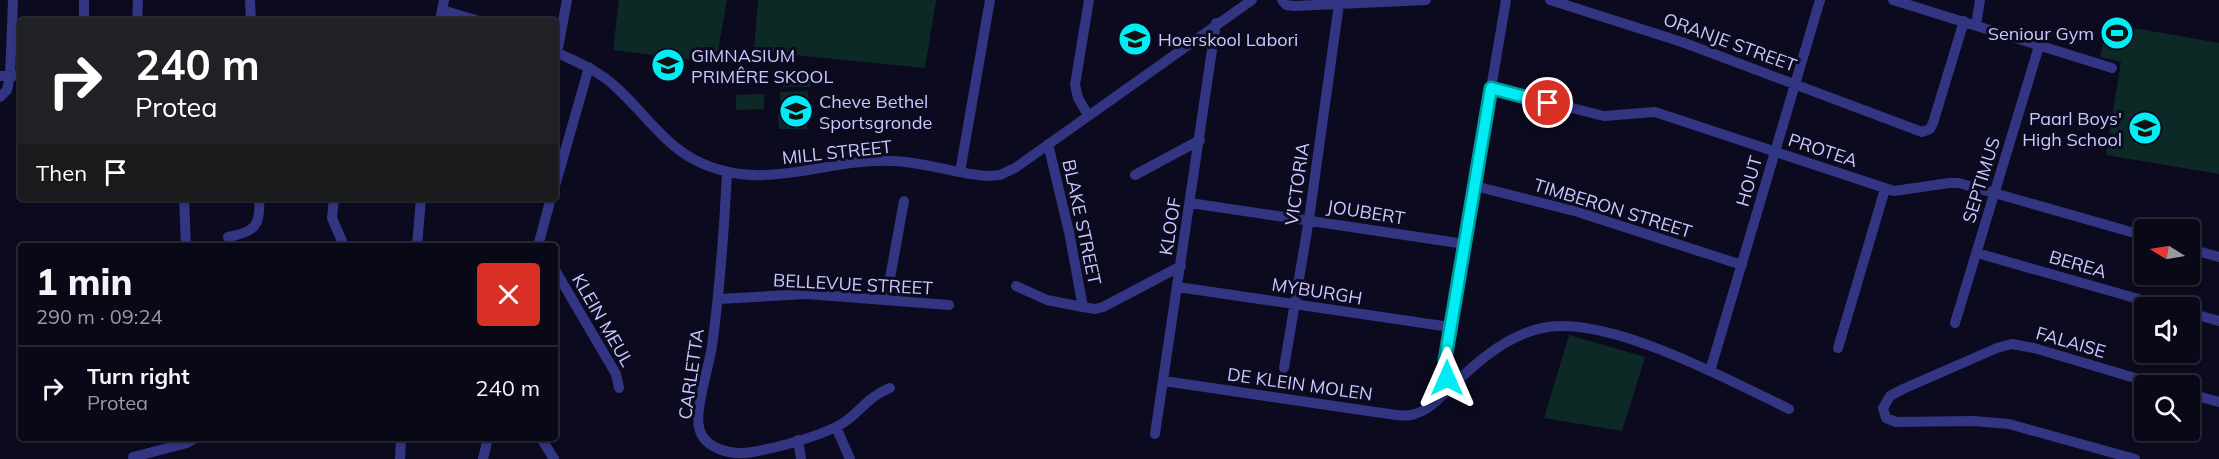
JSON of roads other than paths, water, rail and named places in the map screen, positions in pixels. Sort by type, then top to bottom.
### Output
[{"type":"street","points":[[0,97],[7,90],[10,76],[13,0]]},
{"type":"street","points":[[84,0],[84,18]]},
{"type":"street","points":[[137,18],[138,0]]},
{"type":"street","points":[[250,0],[251,18]]},
{"type":"street","points":[[558,43],[567,0]]},
{"type":"street","points":[[960,172],[990,0]]},
{"type":"street","points":[[1088,115],[1078,98],[1075,85],[1089,0]]},
{"type":"street","name":"MILL STREET","points":[[558,53],[589,67],[616,87],[677,148],[695,160],[727,173],[774,176],[882,161],[914,163],[987,176],[1006,173],[1251,0]]},
{"type":"street","points":[[1282,0],[1289,6],[1426,0]]},
{"type":"street","points":[[1506,0],[1445,360],[1450,388],[1501,345],[1543,328],[1571,326],[1620,336],[1710,371],[1789,409]]},
{"type":"street","name":"ORANJE STREET","points":[[1550,0],[1573,4],[1864,108],[1918,131],[1930,129],[1964,21]]},
{"type":"street","name":"HOUT","points":[[1710,371],[1820,0]]},
{"type":"street","points":[[1893,0],[2112,68]]},
{"type":"street","points":[[1976,25],[1980,0]]},
{"type":"street","name":"VICTORIA","points":[[1284,368],[1309,219],[1339,4]]},
{"type":"street","points":[[442,10],[469,18]]},
{"type":"street","name":"KLOOF","points":[[1155,434],[1216,23]]},
{"type":"street","name":"SEPTIMUS","points":[[1955,323],[2039,46]]},
{"type":"street","points":[[558,176],[589,67]]},
{"type":"street","name":"PROTEA","points":[[1491,88],[1604,116],[1655,112],[1829,168],[1885,189],[1901,191],[1959,183],[2134,233]]},
{"type":"street","points":[[1135,175],[1200,140]]},
{"type":"street","name":"BLAKE STREET","points":[[1048,144],[1070,232],[1083,308],[1103,307],[1181,266]]},
{"type":"street","name":"CARLETTA","points":[[727,173],[719,299],[709,369],[699,413],[699,427],[704,438],[718,448],[743,453],[798,440],[837,427],[873,396],[890,388]]},
{"type":"street","name":"TIMBERON STREET","points":[[1474,186],[1578,212],[1742,265]]},
{"type":"street","points":[[1838,348],[1885,189]]},
{"type":"street","points":[[184,201],[186,243]]},
{"type":"street","points":[[228,237],[253,230],[259,216],[259,201]]},
{"type":"street","points":[[334,201],[332,218],[343,243]]},
{"type":"street","points":[[417,243],[422,201]]},
{"type":"street","points":[[540,243],[550,201]]},
{"type":"street","points":[[886,300],[904,201]]},
{"type":"street","name":"JOUBERT","points":[[1190,203],[1465,244]]},
{"type":"street","points":[[2200,252],[2219,257]]},
{"type":"street","name":"BEREA","points":[[1977,253],[2134,298]]},
{"type":"street","name":"KLEIN MEUL","points":[[558,275],[616,374],[619,388]]},
{"type":"street","points":[[1016,286],[1047,300],[1083,308]]},
{"type":"street","name":"MYBURGH","points":[[1178,286],[1450,327]]},
{"type":"street","name":"BELLEVUE STREET","points":[[719,299],[807,294],[949,305]]},
{"type":"street","points":[[2200,316],[2219,321]]},
{"type":"street","name":"FALAISE","points":[[2134,378],[2013,344],[1997,348],[1897,393],[1886,402],[1883,413],[1886,418],[1896,422],[1974,421],[2008,424],[2135,459]]},
{"type":"street","name":"DE KLEIN MOLEN","points":[[1164,381],[1403,416],[1421,412],[1430,407],[1450,388]]},
{"type":"street","points":[[2200,397],[2219,402]]},
{"type":"street","points":[[837,427],[850,459]]},
{"type":"street","points":[[798,440],[801,459]]},
{"type":"street","points":[[133,457],[191,441]]},
{"type":"street","points":[[400,459],[401,441]]},
{"type":"street","points":[[483,459],[487,441]]},
{"type":"street","points":[[543,441],[554,459]]},
{"type":"place","name":"Seniour Gym","points":[[2117,33]]},
{"type":"place","name":"Hoerskool Labori","points":[[1135,39]]},
{"type":"place","name":"GIMNASIUM PRIMÊRE SKOOL","points":[[668,65]]},
{"type":"place","name":"Cheve Bethel Sportsgronde","points":[[796,111]]},
{"type":"place","name":"Paarl Boys' High School","points":[[2145,128]]}]
